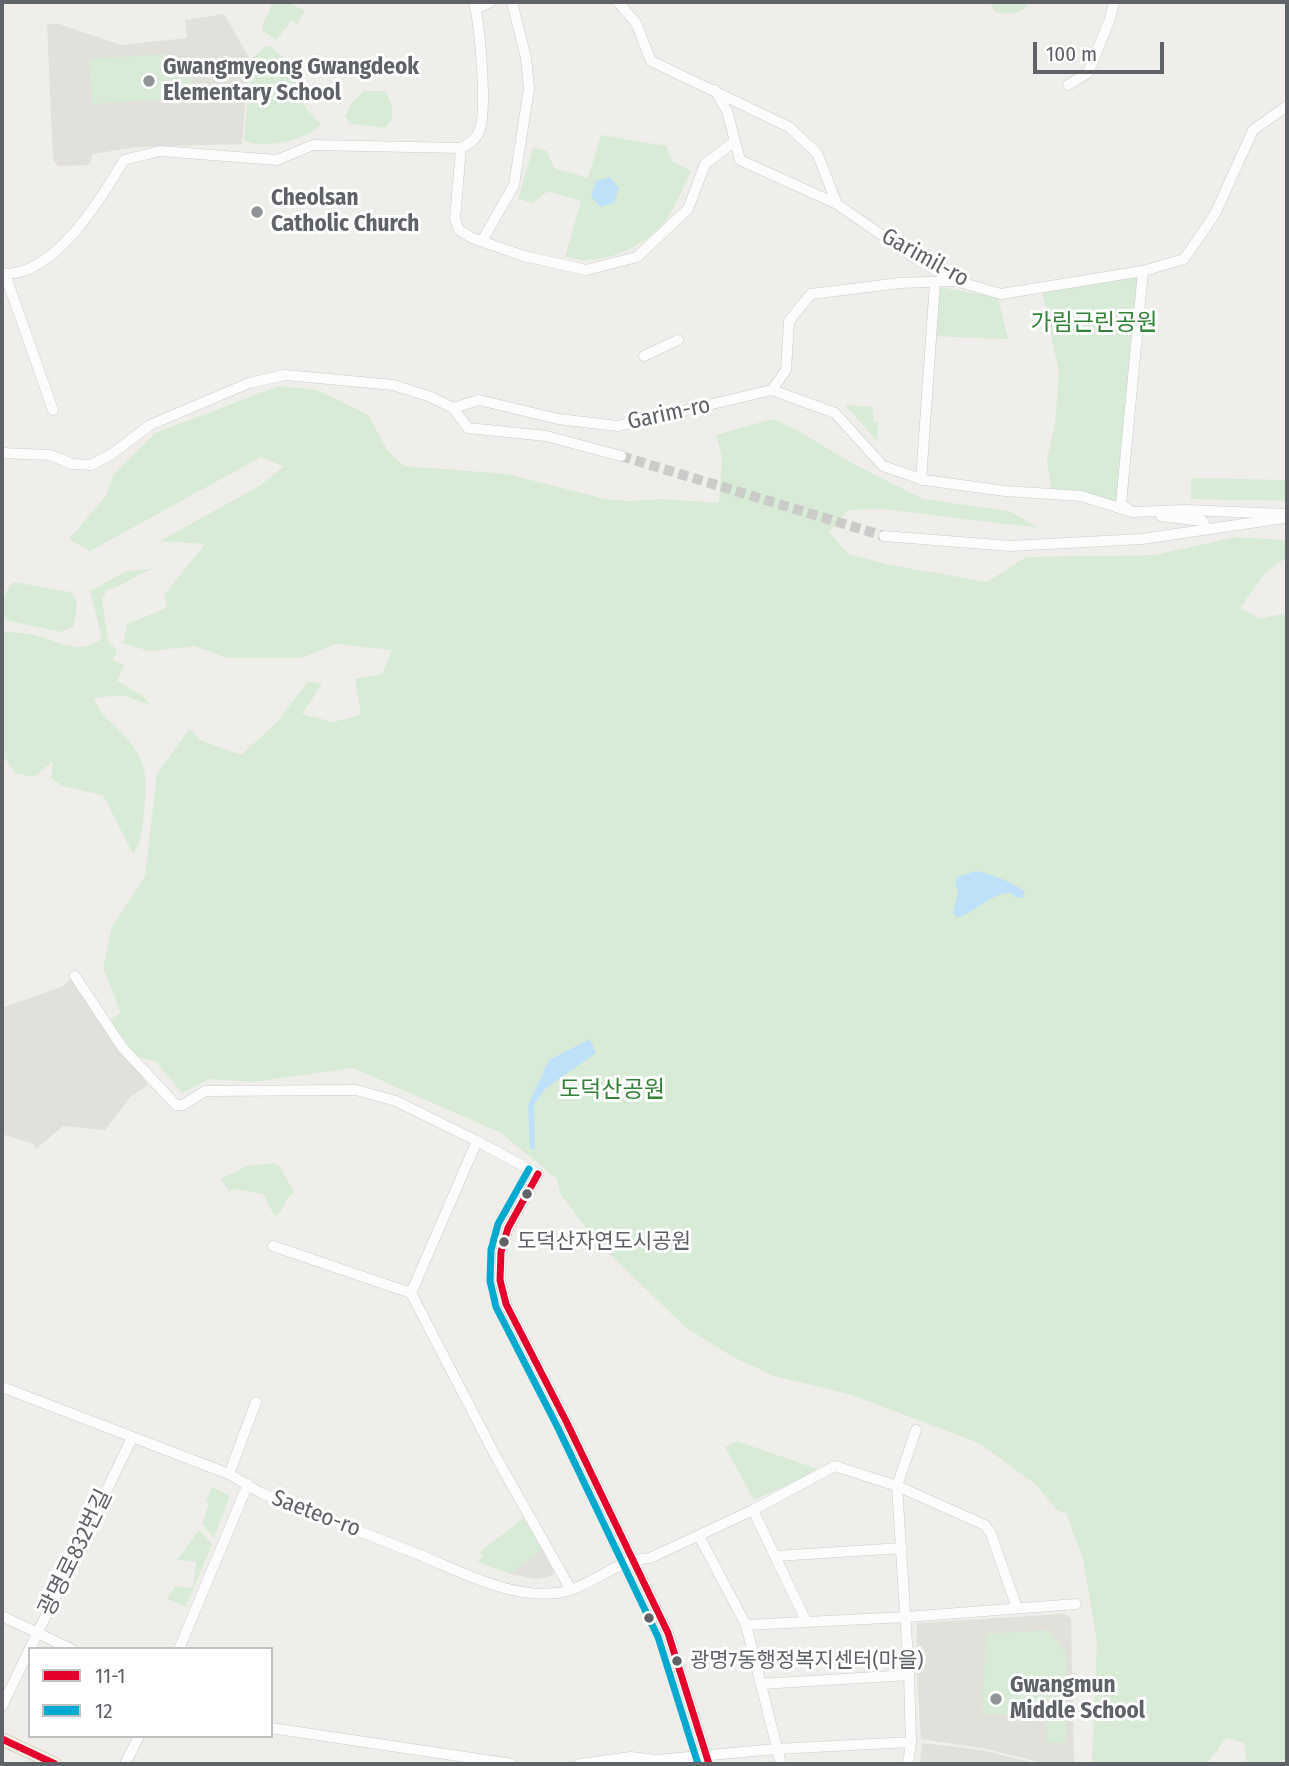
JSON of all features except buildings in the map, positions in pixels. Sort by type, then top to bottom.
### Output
[{"type":"main road","points":[[2,1739],[55,1764]]},
{"type":"street","points":[[53,410],[4,274],[16,274],[45,260],[68,240],[101,199],[124,160],[160,151],[276,160],[313,145],[461,148],[474,141],[481,128],[482,73],[475,5],[491,2]]},
{"type":"street","points":[[482,241],[514,184],[529,90],[526,58],[512,2]]},
{"type":"street","points":[[618,2],[636,23],[652,61],[789,127],[817,153],[837,204]]},
{"type":"street","points":[[1068,85],[1088,73],[1114,2]]},
{"type":"street","points":[[461,148],[455,219],[459,230],[524,256],[586,270],[637,257],[688,209],[705,164],[735,141],[727,111],[714,89]]},
{"type":"street","name":"Garimil-ro","points":[[735,141],[740,160],[837,204],[916,259],[956,281],[1001,294],[1143,271],[1184,259],[1215,214],[1253,130],[1287,106]]},
{"type":"street","points":[[1143,271],[1121,504],[1132,512],[1186,510],[1287,516]]},
{"type":"street","points":[[956,281],[900,283],[811,294],[789,321],[786,370],[772,390],[835,414],[883,466],[921,480],[1005,491],[1081,496],[1132,512],[1203,521],[1206,529]]},
{"type":"street","points":[[921,480],[935,282]]},
{"type":"street","points":[[644,356],[678,340]]},
{"type":"street","points":[[2,453],[50,455],[72,464],[91,465],[112,454],[150,425],[249,383],[285,374],[393,385],[431,397],[453,408]]},
{"type":"street","name":"Garim-ro","points":[[621,456],[547,436],[468,428],[453,408],[479,400],[558,419],[618,426],[772,390]]},
{"type":"street","points":[[884,536],[1010,546],[1142,539],[1287,516]]},
{"type":"street","points":[[75,976],[122,1046],[176,1105],[183,1105],[205,1091],[356,1090],[396,1101],[538,1174],[508,1228],[501,1252],[500,1280],[504,1296],[668,1633],[708,1760]]},
{"type":"street","points":[[411,1293],[477,1142]]},
{"type":"street","points":[[273,1246],[411,1293],[496,1457],[572,1590]]},
{"type":"street","name":"Saeteo-ro","points":[[2,1387],[229,1474],[261,1493],[496,1585],[538,1594],[572,1590],[632,1559],[650,1558],[753,1510],[835,1466],[897,1486],[985,1525],[991,1534],[1017,1608]]},
{"type":"street","points":[[229,1474],[256,1402]]},
{"type":"street","points":[[908,1764],[911,1742],[909,1675],[897,1486],[916,1430]]},
{"type":"street","name":"광명로832번길","points":[[30,1647],[132,1438]]},
{"type":"street","points":[[180,1647],[248,1484]]},
{"type":"street","points":[[753,1510],[806,1621]]},
{"type":"street","points":[[699,1536],[746,1625],[781,1764]]},
{"type":"street","points":[[776,1556],[902,1548]]},
{"type":"street","points":[[746,1625],[906,1617],[1076,1604]]},
{"type":"street","points":[[2,1616],[67,1647]]},
{"type":"street","name":"광명로832번길","points":[[2,1706],[28,1651]]},
{"type":"street","points":[[761,1684],[909,1675]]},
{"type":"street","points":[[273,1728],[512,1764]]},
{"type":"street","points":[[125,1764],[138,1738]]},
{"type":"street","points":[[580,1764],[631,1757],[708,1760],[776,1749],[911,1742]]},
{"type":"shaded area","name":"Gwangmyeong Gwangdeok Elementary School","points":[[224,14],[249,57],[242,144],[137,147],[93,154],[90,165],[58,166],[53,159],[47,24],[59,24],[121,45],[187,38],[185,20]]},
{"type":"shaded area","points":[[75,976],[148,1085],[131,1096],[105,1130],[63,1126],[36,1149],[34,1144],[2,1134],[2,1008],[61,987]]},
{"type":"shaded area","points":[[542,1549],[554,1571],[552,1576],[536,1579],[510,1574]]},
{"type":"shaded area","name":"Gwangmun Middle School","points":[[1065,1614],[1071,1619],[1074,1764],[1047,1764],[982,1748],[921,1739],[916,1659],[917,1623]]},
{"type":"shaded area","points":[[922,1743],[981,1750],[1038,1764],[920,1764]]},
{"type":"green space","points":[[273,2],[288,2],[305,11],[297,24],[291,21],[276,40],[263,31],[262,27]]},
{"type":"green space","points":[[989,2],[1030,2],[1019,12],[1010,14],[995,12]]},
{"type":"green space","points":[[266,46],[271,47],[303,74],[303,102],[321,124],[306,135],[273,144],[244,140],[251,59]]},
{"type":"green space","points":[[166,54],[168,99],[92,104],[89,59]]},
{"type":"green space","points":[[190,59],[192,98],[169,99],[167,60]]},
{"type":"green space","points":[[363,91],[385,91],[393,115],[385,128],[350,124],[345,116],[351,104]]},
{"type":"green space","points":[[601,135],[666,146],[672,161],[691,171],[669,215],[644,241],[610,257],[583,260],[565,257],[581,201],[548,191],[533,203],[518,199],[533,148],[547,151],[554,168],[588,178]]},
{"type":"green space","name":"가림근린공원","points":[[1143,271],[1121,504],[1052,494],[1047,460],[1055,424],[1059,372],[1041,287]]},
{"type":"green space","points":[[935,286],[998,298],[1008,339],[931,336]]},
{"type":"green space","name":"도덕산공원","points":[[279,386],[317,390],[368,415],[388,451],[404,466],[507,474],[605,499],[627,501],[663,499],[719,503],[722,458],[716,435],[773,419],[923,499],[1009,511],[1039,528],[882,509],[848,510],[829,532],[848,554],[890,565],[987,582],[1026,557],[1155,555],[1236,537],[1287,540],[1287,557],[1265,573],[1240,608],[1260,619],[1287,613],[1287,1758],[1278,1764],[1247,1764],[1244,1743],[1226,1738],[1207,1764],[1092,1764],[1097,1642],[1083,1559],[1066,1513],[1057,1510],[1035,1484],[979,1443],[849,1394],[774,1376],[733,1357],[685,1327],[594,1239],[560,1193],[557,1179],[501,1133],[353,1068],[253,1082],[210,1079],[182,1093],[156,1062],[136,1056],[110,1020],[121,1013],[103,968],[112,927],[145,876],[157,774],[190,728],[200,740],[241,755],[276,723],[308,681],[322,684],[302,714],[333,722],[361,715],[355,679],[382,674],[392,650],[336,644],[300,658],[227,658],[195,646],[149,651],[123,643],[127,624],[167,608],[164,595],[205,544],[160,541],[261,485],[284,466],[261,457],[90,551],[69,539],[105,497],[114,474],[155,433]]},
{"type":"green space","points":[[845,405],[873,407],[873,422],[878,422],[877,441]]},
{"type":"green space","points":[[1191,478],[1287,480],[1287,501],[1191,499]]},
{"type":"green space","points":[[153,569],[107,590],[102,599],[108,641],[117,650],[113,660],[124,665],[117,681],[142,695],[150,705],[122,695],[94,698],[103,713],[130,742],[144,769],[146,789],[143,823],[133,854],[103,795],[62,786],[51,778],[53,761],[34,777],[15,773],[2,754],[2,631],[37,636],[64,645],[87,646],[102,638],[90,591],[127,571]]},
{"type":"green space","points":[[14,582],[70,592],[77,604],[73,627],[61,632],[9,621],[3,616],[3,602],[5,594]]},
{"type":"green space","points":[[274,1163],[279,1166],[294,1192],[275,1217],[263,1194],[234,1189],[229,1192],[221,1179],[247,1166]]},
{"type":"green space","points":[[736,1441],[821,1470],[754,1500],[725,1447]]},
{"type":"green space","points":[[212,1487],[227,1494],[229,1498],[214,1538],[202,1524]]},
{"type":"green space","points":[[523,1518],[542,1549],[510,1574],[477,1561],[483,1558],[480,1552]]},
{"type":"green space","points":[[199,1530],[212,1544],[186,1607],[167,1599],[175,1586],[193,1588],[196,1562],[177,1560]]},
{"type":"green space","points":[[1049,1630],[1066,1654],[1066,1743],[1047,1742],[1047,1716],[982,1714],[986,1634]]},
{"type":"water","points":[[610,177],[619,188],[614,203],[600,207],[591,196],[596,181]]},
{"type":"water","points":[[976,871],[1019,887],[1025,891],[1023,898],[1015,897],[1011,893],[996,896],[957,918],[953,913],[958,892],[955,883],[957,877]]},
{"type":"water","points":[[590,1039],[596,1053],[546,1088],[534,1104],[535,1149],[530,1149],[528,1105],[549,1060]]},
{"type":"tunnel","points":[[621,456],[884,536]]},
{"type":"transit line","name":"12","points":[[529,1169],[498,1224],[491,1250],[490,1281],[496,1307],[557,1426],[658,1637],[698,1764]]},
{"type":"transit line","name":"11-1","points":[[538,1174],[508,1228],[501,1252],[500,1280],[506,1304],[566,1421],[668,1633],[709,1764]]},
{"type":"transit line","name":"11-1","points":[[2,1739],[55,1764]]},
{"type":"place","name":"Gwangmyeong Gwangdeok Elementary School","points":[[149,81]]},
{"type":"place","name":"Cheolsan Catholic Church","points":[[257,212]]},
{"type":"place","name":"도덕산자연도시공원","points":[[504,1242]]},
{"type":"place","name":"광명7동행정복지센터(마을)","points":[[677,1661]]},
{"type":"place","name":"Gwangmun Middle School","points":[[996,1699]]}]
